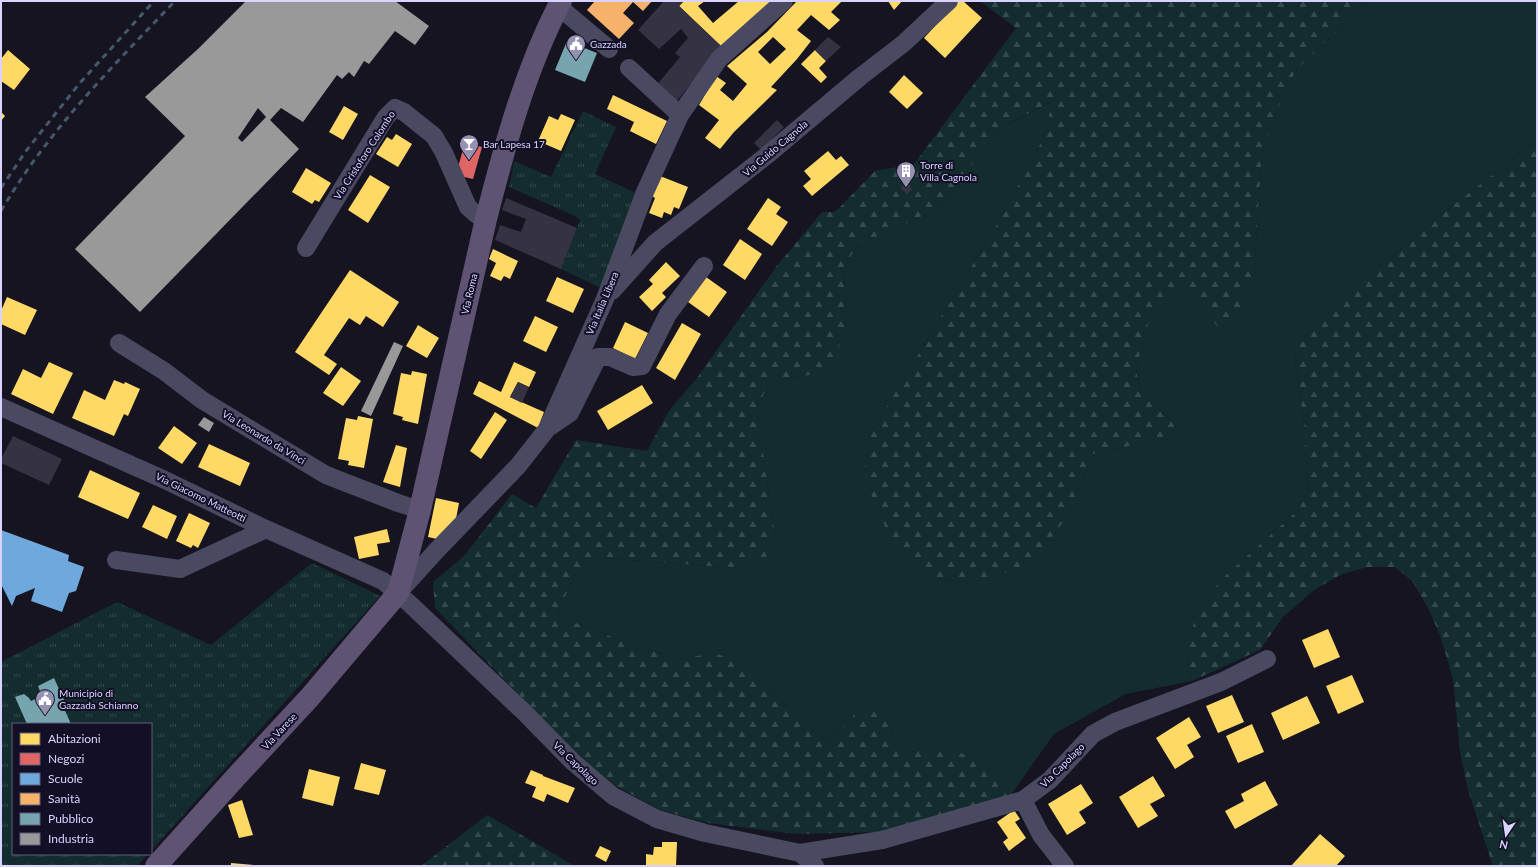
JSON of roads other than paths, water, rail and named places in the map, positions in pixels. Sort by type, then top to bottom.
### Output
[{"type":"main road","name":"Via Roma","points":[[398,593],[420,510],[486,219],[529,72],[559,4]]},
{"type":"main road","name":"Via Varese","points":[[156,866],[310,697],[398,593]]},
{"type":"street","name":"Via Guido Cagnola","points":[[605,299],[655,243],[766,156],[860,77],[904,44],[949,1]]},
{"type":"street","points":[[559,4],[610,49]]},
{"type":"street","name":"Via Italia Libera","points":[[398,593],[518,466],[547,429],[605,299],[645,192],[680,115],[719,59],[781,4]]},
{"type":"street","points":[[629,68],[680,115]]},
{"type":"street","name":"Via Cristoforo Colombo","points":[[306,248],[386,117],[395,108],[404,112],[434,136],[444,153],[468,207],[477,215],[486,219]]},
{"type":"street","points":[[547,429],[570,413],[598,357],[610,357],[633,367],[642,366],[668,314],[704,266]]},
{"type":"street","name":"Via Leonardo da Vinci","points":[[120,344],[164,371],[202,400],[326,475],[420,510]]},
{"type":"street","name":"Via Giacomo Matteotti","points":[[1,407],[165,480],[383,581],[398,593]]},
{"type":"street","points":[[116,560],[180,568],[266,528]]},
{"type":"street","name":"Via Capolago","points":[[398,593],[524,712],[573,762],[613,796],[657,819],[705,833],[800,853],[882,840],[1023,800],[1050,780],[1093,734],[1115,722],[1221,682],[1267,659]]},
{"type":"street","points":[[1023,800],[1041,835],[1065,866]]},
{"type":"street","name":"Via Capolago","points":[[800,853],[815,866]]},
{"type":"railway","points":[[1,188],[26,151],[79,84],[154,1]]},
{"type":"railway","points":[[1,211],[19,182],[60,127],[104,76],[175,1]]},
{"type":"place","name":"Gazzada","points":[[576,61]]},
{"type":"place","name":"Bar Lapesa 17","points":[[469,161]]},
{"type":"place","name":"Torre di Villa Cagnola","points":[[906,188]]},
{"type":"place","name":"Municipio di Gazzada Schianno","points":[[45,716]]}]
